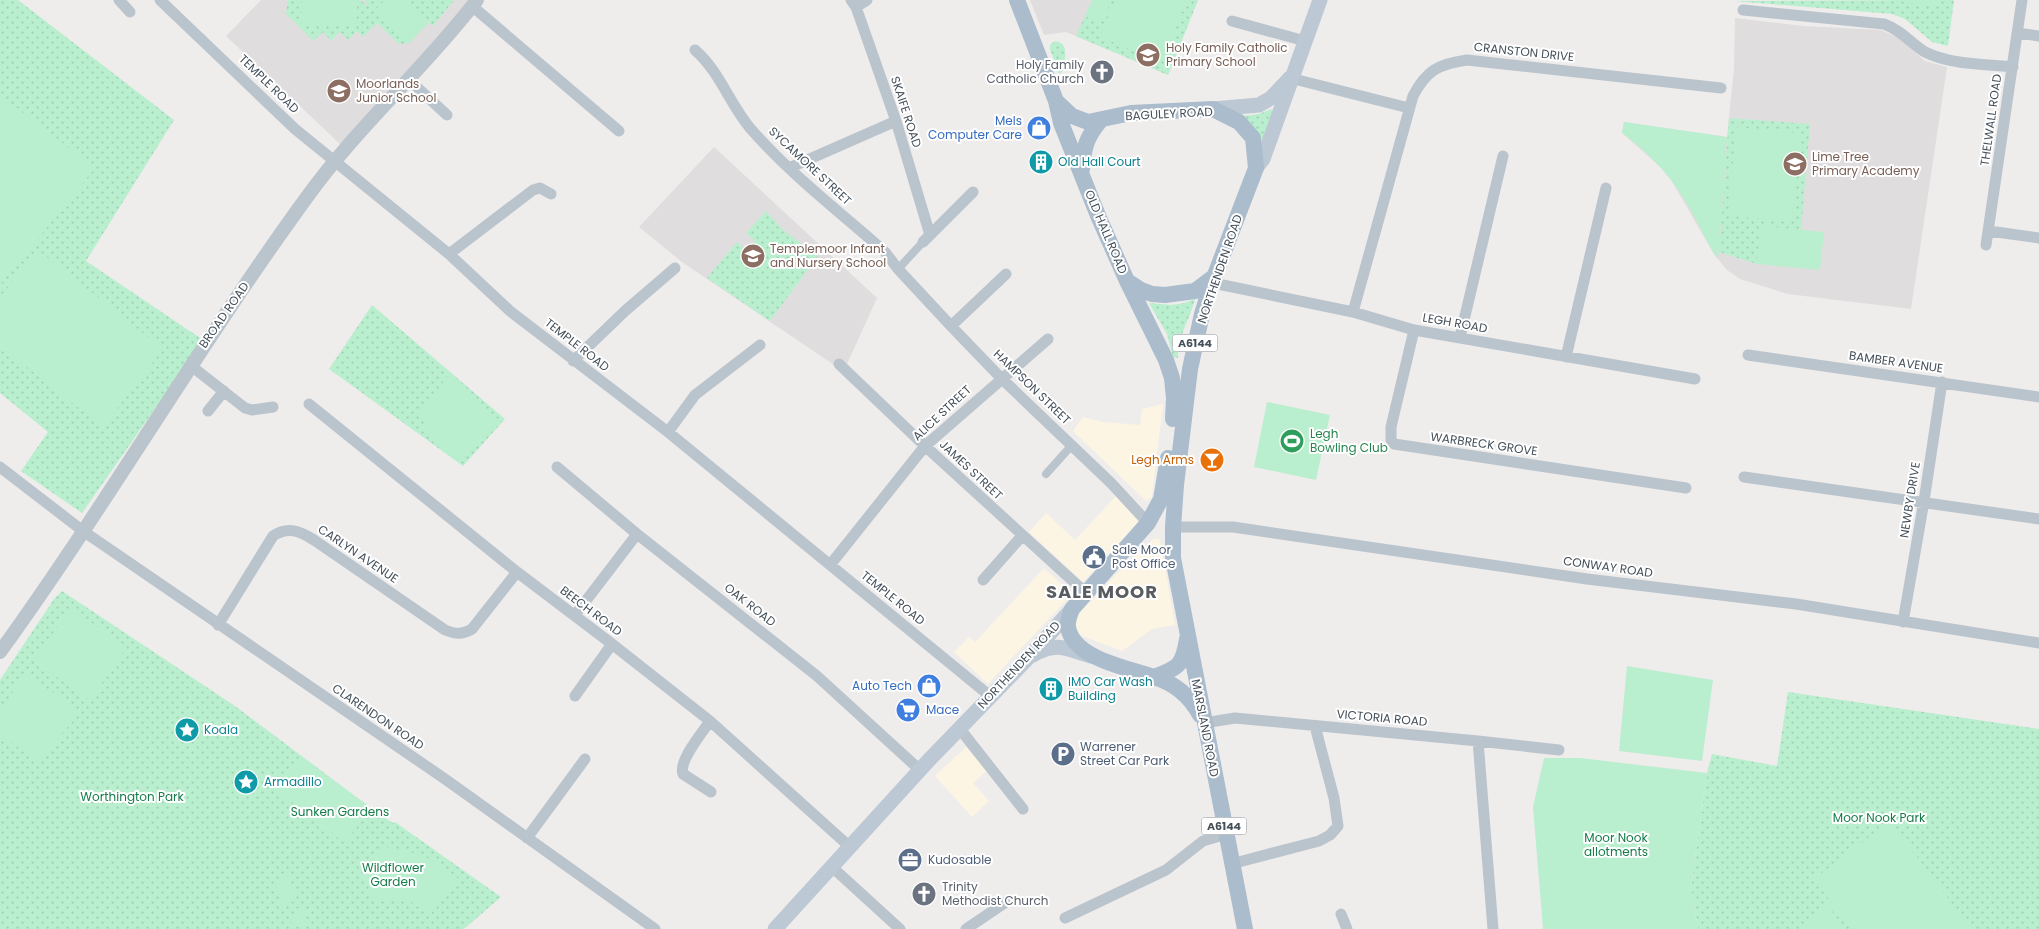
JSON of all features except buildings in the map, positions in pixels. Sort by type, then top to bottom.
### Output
[{"type":"main road","name":"OLD HALL ROAD","points":[[1017,0],[1056,101],[1061,123],[1082,171],[1099,218],[1127,281],[1166,360]]},
{"type":"main road","name":"NORTHENDEN ROAD","points":[[1173,527],[1187,388],[1202,314],[1256,168],[1262,160],[1287,95],[1290,78],[1320,0]]},
{"type":"main road","name":"NORTHENDEN ROAD","points":[[1213,109],[1259,104],[1271,98],[1290,78]]},
{"type":"main road","name":"OLD HALL ROAD","points":[[1056,101],[1079,120],[1088,122],[1100,121]]},
{"type":"main road","name":"BAGULEY ROAD","points":[[1100,121],[1131,113],[1213,109],[1239,122],[1253,138],[1256,168]]},
{"type":"main road","name":"A6144","points":[[1082,171],[1084,152],[1089,134],[1100,121]]},
{"type":"main road","points":[[1127,281],[1141,290],[1152,294],[1165,295],[1195,291],[1214,279]]},
{"type":"main road","name":"NORTHENDEN ROAD","points":[[774,929],[990,696],[1028,658],[1148,523],[1161,499],[1172,425],[1173,384],[1166,360]]},
{"type":"main road","name":"MARSLAND ROAD","points":[[1173,527],[1174,558],[1244,929]]},
{"type":"main road","name":"A6144","points":[[1072,609],[1068,620],[1068,629],[1073,639],[1091,656],[1154,677],[1175,687],[1188,696],[1196,706],[1204,723]]},
{"type":"main road","name":"A6144","points":[[1154,677],[1170,671],[1184,658],[1188,634]]},
{"type":"main road","points":[[1028,658],[1046,647],[1056,647],[1091,656]]},
{"type":"street","points":[[119,0],[130,12]]},
{"type":"street","name":"TEMPLE ROAD","points":[[160,0],[295,129],[449,254],[510,311],[668,432],[990,696]]},
{"type":"street","points":[[854,4],[867,0]]},
{"type":"street","name":"THELWALL ROAD","points":[[1986,245],[2022,0]]},
{"type":"street","points":[[474,3],[619,131]]},
{"type":"street","name":"BROAD ROAD","points":[[0,652],[83,531],[190,365],[307,196],[334,161],[439,46],[474,3]]},
{"type":"street","name":"SKAIFE ROAD","points":[[854,4],[896,121],[926,238]]},
{"type":"street","points":[[1743,10],[1884,24],[1901,31],[1924,51],[1942,58],[2013,67]]},
{"type":"street","points":[[1232,22],[1305,41]]},
{"type":"street","points":[[2018,33],[2039,36]]},
{"type":"street","name":"SYCAMORE STREET","points":[[695,50],[712,68],[742,118],[768,148],[885,252],[898,270]]},
{"type":"street","name":"CRANSTON DRIVE","points":[[1353,312],[1409,108],[1413,96],[1426,75],[1452,62],[1467,60],[1721,88]]},
{"type":"street","points":[[1290,78],[1409,108]]},
{"type":"street","points":[[408,79],[447,115]]},
{"type":"street","points":[[789,168],[896,121]]},
{"type":"street","points":[[1460,337],[1503,156]]},
{"type":"street","points":[[449,254],[533,190],[540,188],[551,194]]},
{"type":"street","points":[[1566,357],[1606,188]]},
{"type":"street","points":[[898,270],[926,238],[972,192]]},
{"type":"street","points":[[1989,231],[2039,238]]},
{"type":"street","points":[[573,360],[625,311],[675,268]]},
{"type":"street","name":"HAMPSON STREET","points":[[898,270],[1002,378],[1111,483],[1148,523]]},
{"type":"street","points":[[951,326],[1006,274]]},
{"type":"street","name":"LEGH ROAD","points":[[1214,279],[1353,312],[1414,330],[1696,379]]},
{"type":"street","name":"WARBRECK GROVE","points":[[1414,330],[1391,427],[1391,440],[1394,444],[1686,488]]},
{"type":"street","name":"ALICE STREET","points":[[830,565],[925,446],[1048,339]]},
{"type":"street","points":[[668,432],[695,395],[760,345]]},
{"type":"street","name":"BAMBER AVENUE","points":[[1748,355],[2039,397]]},
{"type":"street","name":"JAMES STREET","points":[[839,364],[1022,536],[1086,593]]},
{"type":"street","points":[[190,365],[245,408],[252,410],[273,407]]},
{"type":"street","name":"NEWBY DRIVE","points":[[1903,622],[1942,382]]},
{"type":"street","points":[[208,411],[224,391]]},
{"type":"street","name":"BEECH ROAD","points":[[309,404],[516,572],[575,615],[710,721],[850,847]]},
{"type":"street","points":[[1046,474],[1076,449]]},
{"type":"street","name":"CLARENDON ROAD","points":[[0,467],[83,531],[218,625],[445,778],[655,929]]},
{"type":"street","name":"OAK ROAD","points":[[557,467],[637,534],[816,676],[921,770]]},
{"type":"street","points":[[1744,476],[2039,519]]},
{"type":"street","name":"CONWAY ROAD","points":[[1173,527],[1233,527],[1587,578],[1796,604],[2039,643]]},
{"type":"street","name":"CARLYN AVENUE","points":[[218,625],[273,536],[281,531],[292,530],[314,540],[445,630],[458,634],[466,633],[475,626],[516,572]]},
{"type":"street","points":[[575,615],[637,534]]},
{"type":"street","points":[[983,580],[1022,536]]},
{"type":"street","points":[[575,696],[612,644]]},
{"type":"street","name":"VICTORIA ROAD","points":[[1204,723],[1235,718],[1559,750]]},
{"type":"street","points":[[710,721],[684,760],[681,770],[682,774],[711,792]]},
{"type":"street","points":[[1231,864],[1319,841],[1330,835],[1338,826],[1334,798],[1315,726]]},
{"type":"street","points":[[960,729],[1023,809]]},
{"type":"street","points":[[1478,741],[1493,929]]},
{"type":"street","points":[[527,838],[585,759]]},
{"type":"street","points":[[1065,918],[1166,870],[1203,841],[1226,834]]},
{"type":"street","points":[[832,867],[900,929]]},
{"type":"street","points":[[966,929],[1008,900]]},
{"type":"street","points":[[1341,914],[1347,929]]},
{"type":"shaded area","name":"Moorlands Junior School","points":[[261,0],[477,0],[342,146],[226,36]]},
{"type":"shaded area","name":"Holy Family Catholic Primary School","points":[[1030,0],[1198,0],[1168,75],[1066,32],[1044,35]]},
{"type":"shaded area","name":"Lime Tree Primary Academy","points":[[1735,18],[1803,26],[1881,30],[1899,38],[1925,61],[1947,67],[1911,309],[1788,294],[1740,279],[1727,270],[1714,254],[1667,173],[1622,133],[1624,122],[1727,137],[1734,68]]},
{"type":"shaded area","name":"Templemoor Infant and Nursery School","points":[[714,147],[877,298],[847,364],[840,369],[682,262],[639,227]]},
{"type":"shaded area","points":[[1163,404],[1152,497],[1146,501],[1073,431],[1083,417],[1103,422],[1140,425],[1142,409]]},
{"type":"shaded area","points":[[1116,496],[1141,519],[1083,582],[1029,532],[1046,513],[1075,540]]},
{"type":"shaded area","points":[[1154,538],[1160,540],[1175,625],[1152,629],[1122,651],[1080,635],[1072,621],[1121,569]]},
{"type":"shaded area","points":[[1044,568],[1072,594],[988,684],[954,652],[969,637],[975,642]]},
{"type":"shaded area","points":[[966,747],[987,771],[973,783],[989,801],[972,817],[935,776]]},
{"type":"green space","points":[[0,0],[18,0],[174,120],[86,261],[203,340],[82,513],[21,471],[48,432],[0,393]]},
{"type":"green space","points":[[288,0],[360,0],[369,7],[364,0],[454,0],[433,26],[422,17],[428,23],[409,43],[399,44],[377,23],[363,37],[357,31],[348,40],[340,32],[331,41],[323,32],[313,41],[286,14]]},
{"type":"green space","points":[[302,0],[357,0],[357,24],[302,24]]},
{"type":"green space","points":[[385,0],[403,0],[428,23],[409,43],[374,11]]},
{"type":"green space","points":[[1092,0],[1111,0],[1101,23],[1085,16]]},
{"type":"green space","name":"Holy Family Catholic Primary School","points":[[1111,0],[1198,0],[1168,75],[1076,36],[1085,16],[1101,23]]},
{"type":"green space","points":[[1115,0],[1187,0],[1162,62],[1100,37]]},
{"type":"green space","points":[[1890,0],[1937,0],[1936,7]]},
{"type":"green space","points":[[1954,0],[1948,46],[1932,42],[1905,19],[1892,14],[1734,1]]},
{"type":"green space","points":[[1055,41],[1060,42],[1065,49],[1062,72],[1059,74],[1050,49],[1050,45]]},
{"type":"green space","points":[[0,95],[95,168],[0,285]]},
{"type":"green space","points":[[1271,109],[1274,112],[1263,142],[1243,116],[1259,114]]},
{"type":"green space","points":[[1729,118],[1810,124],[1801,230],[1761,226],[1757,264],[1719,252]]},
{"type":"green space","points":[[1624,122],[1727,137],[1718,259],[1674,184],[1645,152],[1622,133]]},
{"type":"green space","points":[[1736,127],[1800,133],[1793,221],[1728,216]]},
{"type":"green space","points":[[766,211],[783,230],[818,256],[770,321],[707,278],[737,242],[746,250],[755,241],[746,233]]},
{"type":"green space","points":[[1760,226],[1824,232],[1820,270],[1757,264]]},
{"type":"green space","points":[[38,250],[163,349],[103,427],[0,346],[0,297]]},
{"type":"green space","points":[[1195,299],[1182,334],[1178,358],[1173,357],[1167,334],[1149,303],[1172,305]]},
{"type":"green space","points":[[372,305],[505,419],[463,466],[329,369]]},
{"type":"green space","points":[[448,376],[499,420],[461,462],[425,431],[423,419],[418,415]]},
{"type":"green space","name":"Legh Bowling Club","points":[[1267,402],[1330,415],[1316,480],[1254,467]]},
{"type":"green space","name":"Worthington Park","points":[[62,591],[235,706],[379,814],[393,823],[395,822],[501,897],[464,929],[0,929],[0,680],[54,599]]},
{"type":"green space","points":[[70,608],[127,647],[90,700],[34,661]]},
{"type":"green space","points":[[1627,666],[1713,680],[1702,761],[1619,751]]},
{"type":"green space","points":[[26,674],[81,712],[38,761],[0,735],[0,710]]},
{"type":"green space","name":"Moor Nook Park","points":[[1788,692],[2039,729],[2039,929],[1698,929],[1691,886],[1707,773],[1712,754],[1777,766]]},
{"type":"green space","name":"Sunken Gardens","points":[[300,756],[371,808],[345,843],[275,789]]},
{"type":"green space","name":"Moor Nook allotments","points":[[1544,758],[1580,758],[1707,773],[1691,886],[1698,929],[1543,929],[1533,807]]},
{"type":"green space","points":[[1890,821],[1971,929],[1851,929],[1814,879]]},
{"type":"green space","name":"Wildflower Garden","points":[[382,846],[423,855],[459,879],[430,915],[410,901],[373,901],[363,869]]},
{"type":"green space","points":[[289,876],[296,901],[282,905],[275,881]]},
{"type":"green space","points":[[1828,906],[1845,929],[1798,929]]},
{"type":"green space","points":[[295,908],[307,910],[304,928],[291,925]]},
{"type":"place","name":"Holy Family Catholic Primary School","points":[[1148,55]]},
{"type":"place","name":"Holy Family Catholic Church","points":[[1102,72]]},
{"type":"place","name":"Moorlands Junior School","points":[[339,91]]},
{"type":"place","name":"Mels Computer Care","points":[[1039,128]]},
{"type":"place","name":"Old Hall Court","points":[[1041,162]]},
{"type":"place","name":"Lime Tree Primary Academy","points":[[1795,164]]},
{"type":"place","name":"Templemoor Infant and Nursery School","points":[[753,256]]},
{"type":"place","name":"Legh Bowling Club","points":[[1292,441]]},
{"type":"place","name":"Legh Arms","points":[[1212,460]]},
{"type":"place","name":"Sale Moor Post Office","points":[[1094,557]]},
{"type":"place","name":"Auto Tech","points":[[929,686]]},
{"type":"place","name":"IMO Car Wash Building","points":[[1051,689]]},
{"type":"place","name":"Mace","points":[[908,710]]},
{"type":"place","name":"Koala","points":[[187,730]]},
{"type":"place","name":"Warrener Street Car Park","points":[[1063,754]]},
{"type":"place","name":"Armadillo","points":[[246,782]]},
{"type":"place","name":"Kudosable","points":[[910,860]]},
{"type":"place","name":"Trinity Methodist Church","points":[[924,894]]},
{"type":"district","name":"SALE MOOR","points":[[1102,592]]}]
